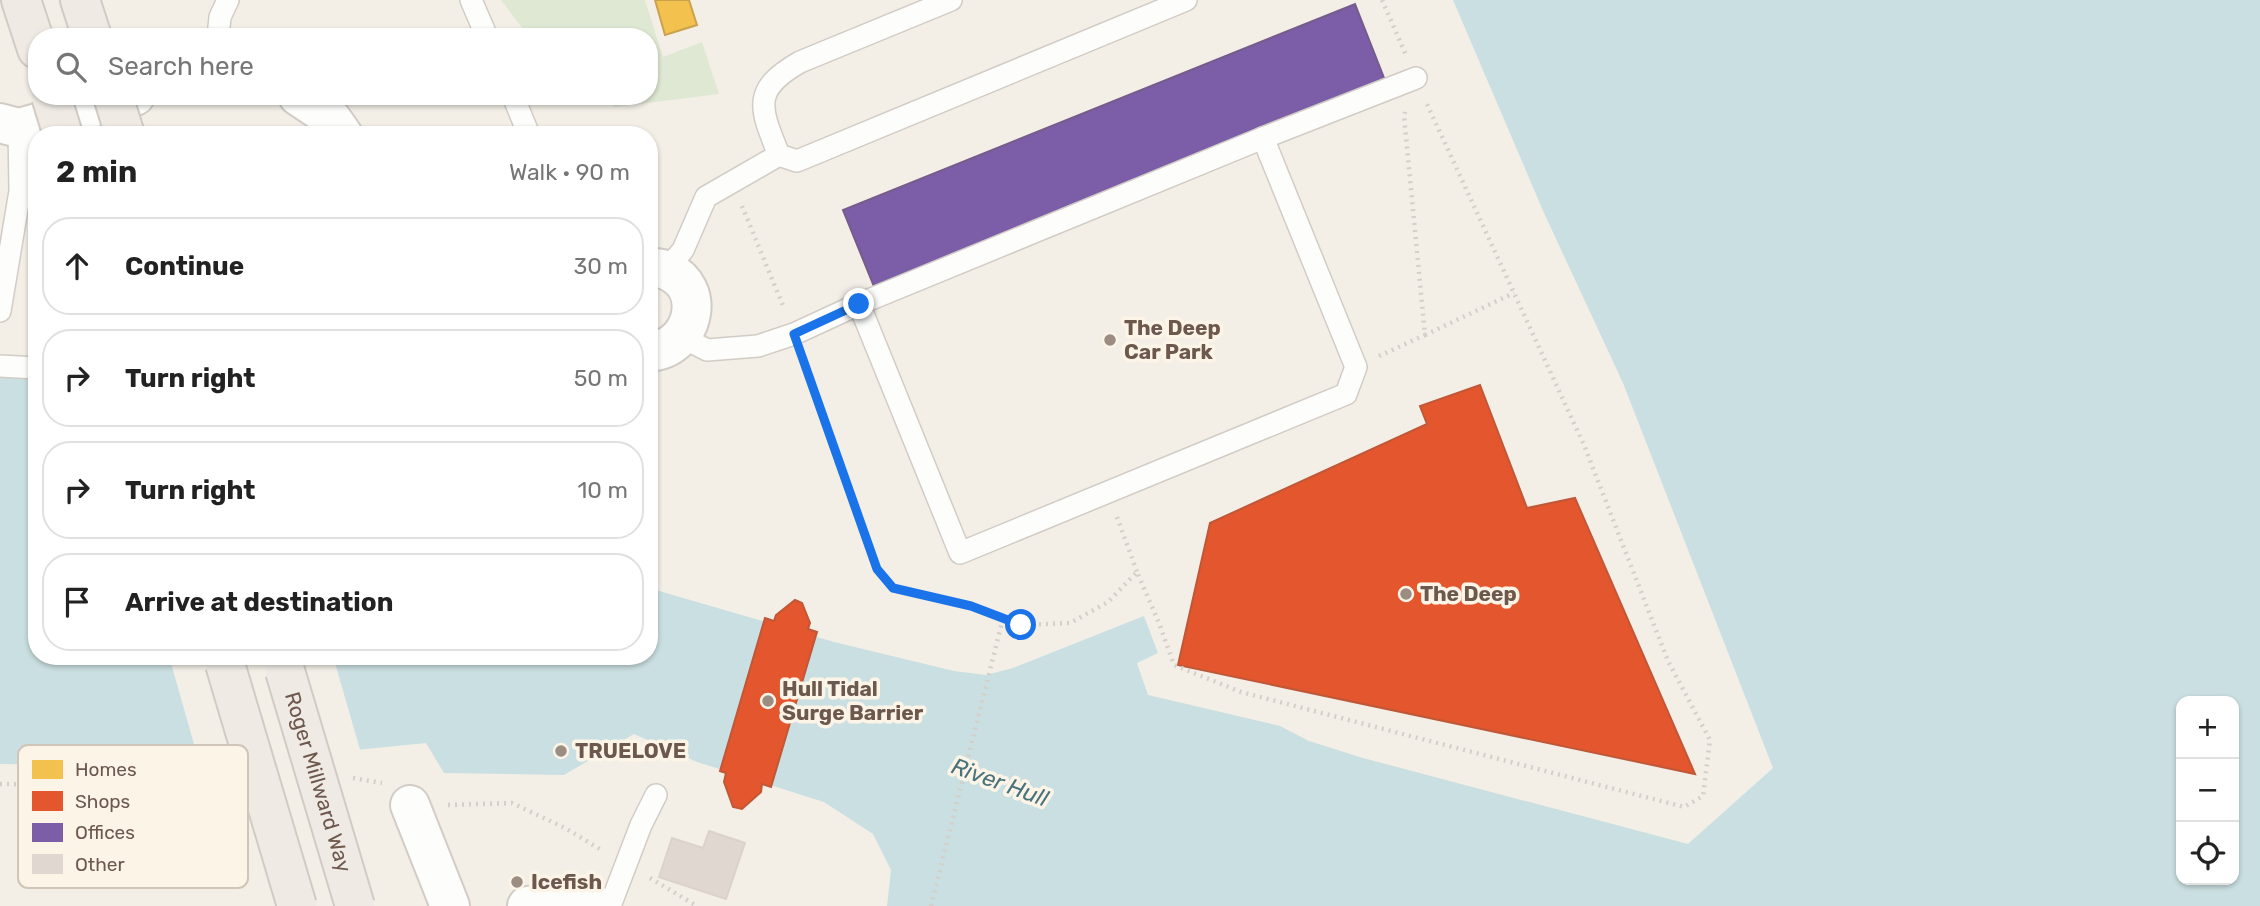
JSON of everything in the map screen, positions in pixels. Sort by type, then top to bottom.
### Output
[{"type":"highway","points":[[21,0],[30,28]]},
{"type":"highway","points":[[80,0],[89,28]]},
{"type":"highway","points":[[54,105],[60,126]]},
{"type":"highway","points":[[116,105],[122,126]]},
{"type":"highway","points":[[225,665],[297,906]]},
{"type":"highway","name":"Roger Millward Way","points":[[284,665],[355,906]]},
{"type":"street","points":[[9,126],[97,105]]},
{"type":"street","points":[[312,105],[331,118],[337,126]]},
{"type":"street","points":[[658,269],[678,279],[687,290],[692,307],[690,323],[666,345]]},
{"type":"street","points":[[410,805],[450,906]]},
{"type":"street","points":[[527,906],[597,906]]},
{"type":"lane","points":[[219,28],[220,17],[228,0]]},
{"type":"lane","points":[[471,0],[483,28]]},
{"type":"lane","points":[[779,155],[764,119],[764,93],[779,75],[800,62],[951,0]]},
{"type":"lane","points":[[658,268],[683,250],[706,197],[779,155],[797,161],[1186,0]]},
{"type":"lane","points":[[666,345],[707,350],[758,346],[794,334],[859,304],[1416,78]]},
{"type":"lane","points":[[517,105],[525,126]]},
{"type":"lane","points":[[0,311],[20,191],[9,126]]},
{"type":"lane","points":[[859,304],[960,553],[1346,394],[1356,367],[1263,138]]},
{"type":"lane","points":[[0,366],[28,368]]},
{"type":"lane","points":[[610,906],[641,825],[656,795]]},
{"type":"path","points":[[1108,492],[1174,665],[1241,692],[1684,807],[1703,796],[1710,740],[1668,661],[1584,444],[1382,0]]},
{"type":"path","points":[[1416,78],[1404,116],[1425,335]]},
{"type":"path","points":[[732,182],[794,334],[877,569],[893,588],[971,606],[1021,625],[1070,623],[1108,602],[1137,572]]},
{"type":"path","points":[[1356,367],[1514,293]]},
{"type":"path","points":[[931,906],[1003,618]]},
{"type":"path","points":[[349,777],[386,783],[410,805],[512,803],[565,828],[697,906]]},
{"type":"path","points":[[0,784],[18,784]]},
{"type":"green space","points":[[501,0],[645,0],[654,28],[522,28]]},
{"type":"green space","points":[[658,41],[663,57],[702,42],[719,94],[658,102]]},
{"type":"water","name":"River Hull","points":[[1453,0],[2260,0],[2260,906],[887,906],[891,870],[873,834],[824,802],[697,762],[634,734],[564,775],[444,773],[426,743],[248,761],[248,745],[18,745],[18,764],[0,764],[0,375],[28,378],[28,665],[658,665],[658,591],[834,642],[954,671],[986,675],[1013,668],[1144,616],[1158,653],[1137,663],[1148,695],[1280,726],[1309,741],[1363,758],[1688,844],[1773,768],[1623,383],[1544,213]]},
{"type":"pier","points":[[172,665],[336,665],[361,753],[248,764],[248,745],[194,745]]},
{"type":"building: Homes","points":[[655,0],[689,0],[697,25],[665,35]]},
{"type":"building: Shops","name":"The Deep","points":[[1480,385],[1527,508],[1575,498],[1695,774],[1178,665],[1210,523],[1427,424],[1420,406]]},
{"type":"building: Shops","name":"Hull Tidal Surge Barrier","points":[[795,600],[802,603],[810,623],[808,629],[817,632],[771,787],[762,784],[761,792],[742,809],[733,807],[724,782],[726,773],[720,771],[765,618],[774,621],[776,615]]},
{"type":"building: Offices","points":[[1355,4],[1386,83],[875,289],[843,210]]},
{"type":"building: Other","points":[[709,831],[745,843],[726,899],[659,877],[672,838],[703,848]]},
{"type":"place","name":"The Deep Car Park","points":[[1110,340]]},
{"type":"place","name":"The Deep","points":[[1406,594]]},
{"type":"place","name":"Hull Tidal Surge Barrier","points":[[768,701]]},
{"type":"place","name":"TRUELOVE","points":[[561,751]]},
{"type":"place","name":"Icefish","points":[[517,882]]},
{"type":"route","points":[[859,304],[794,334],[877,569],[893,588],[971,606],[1021,625]]}]
